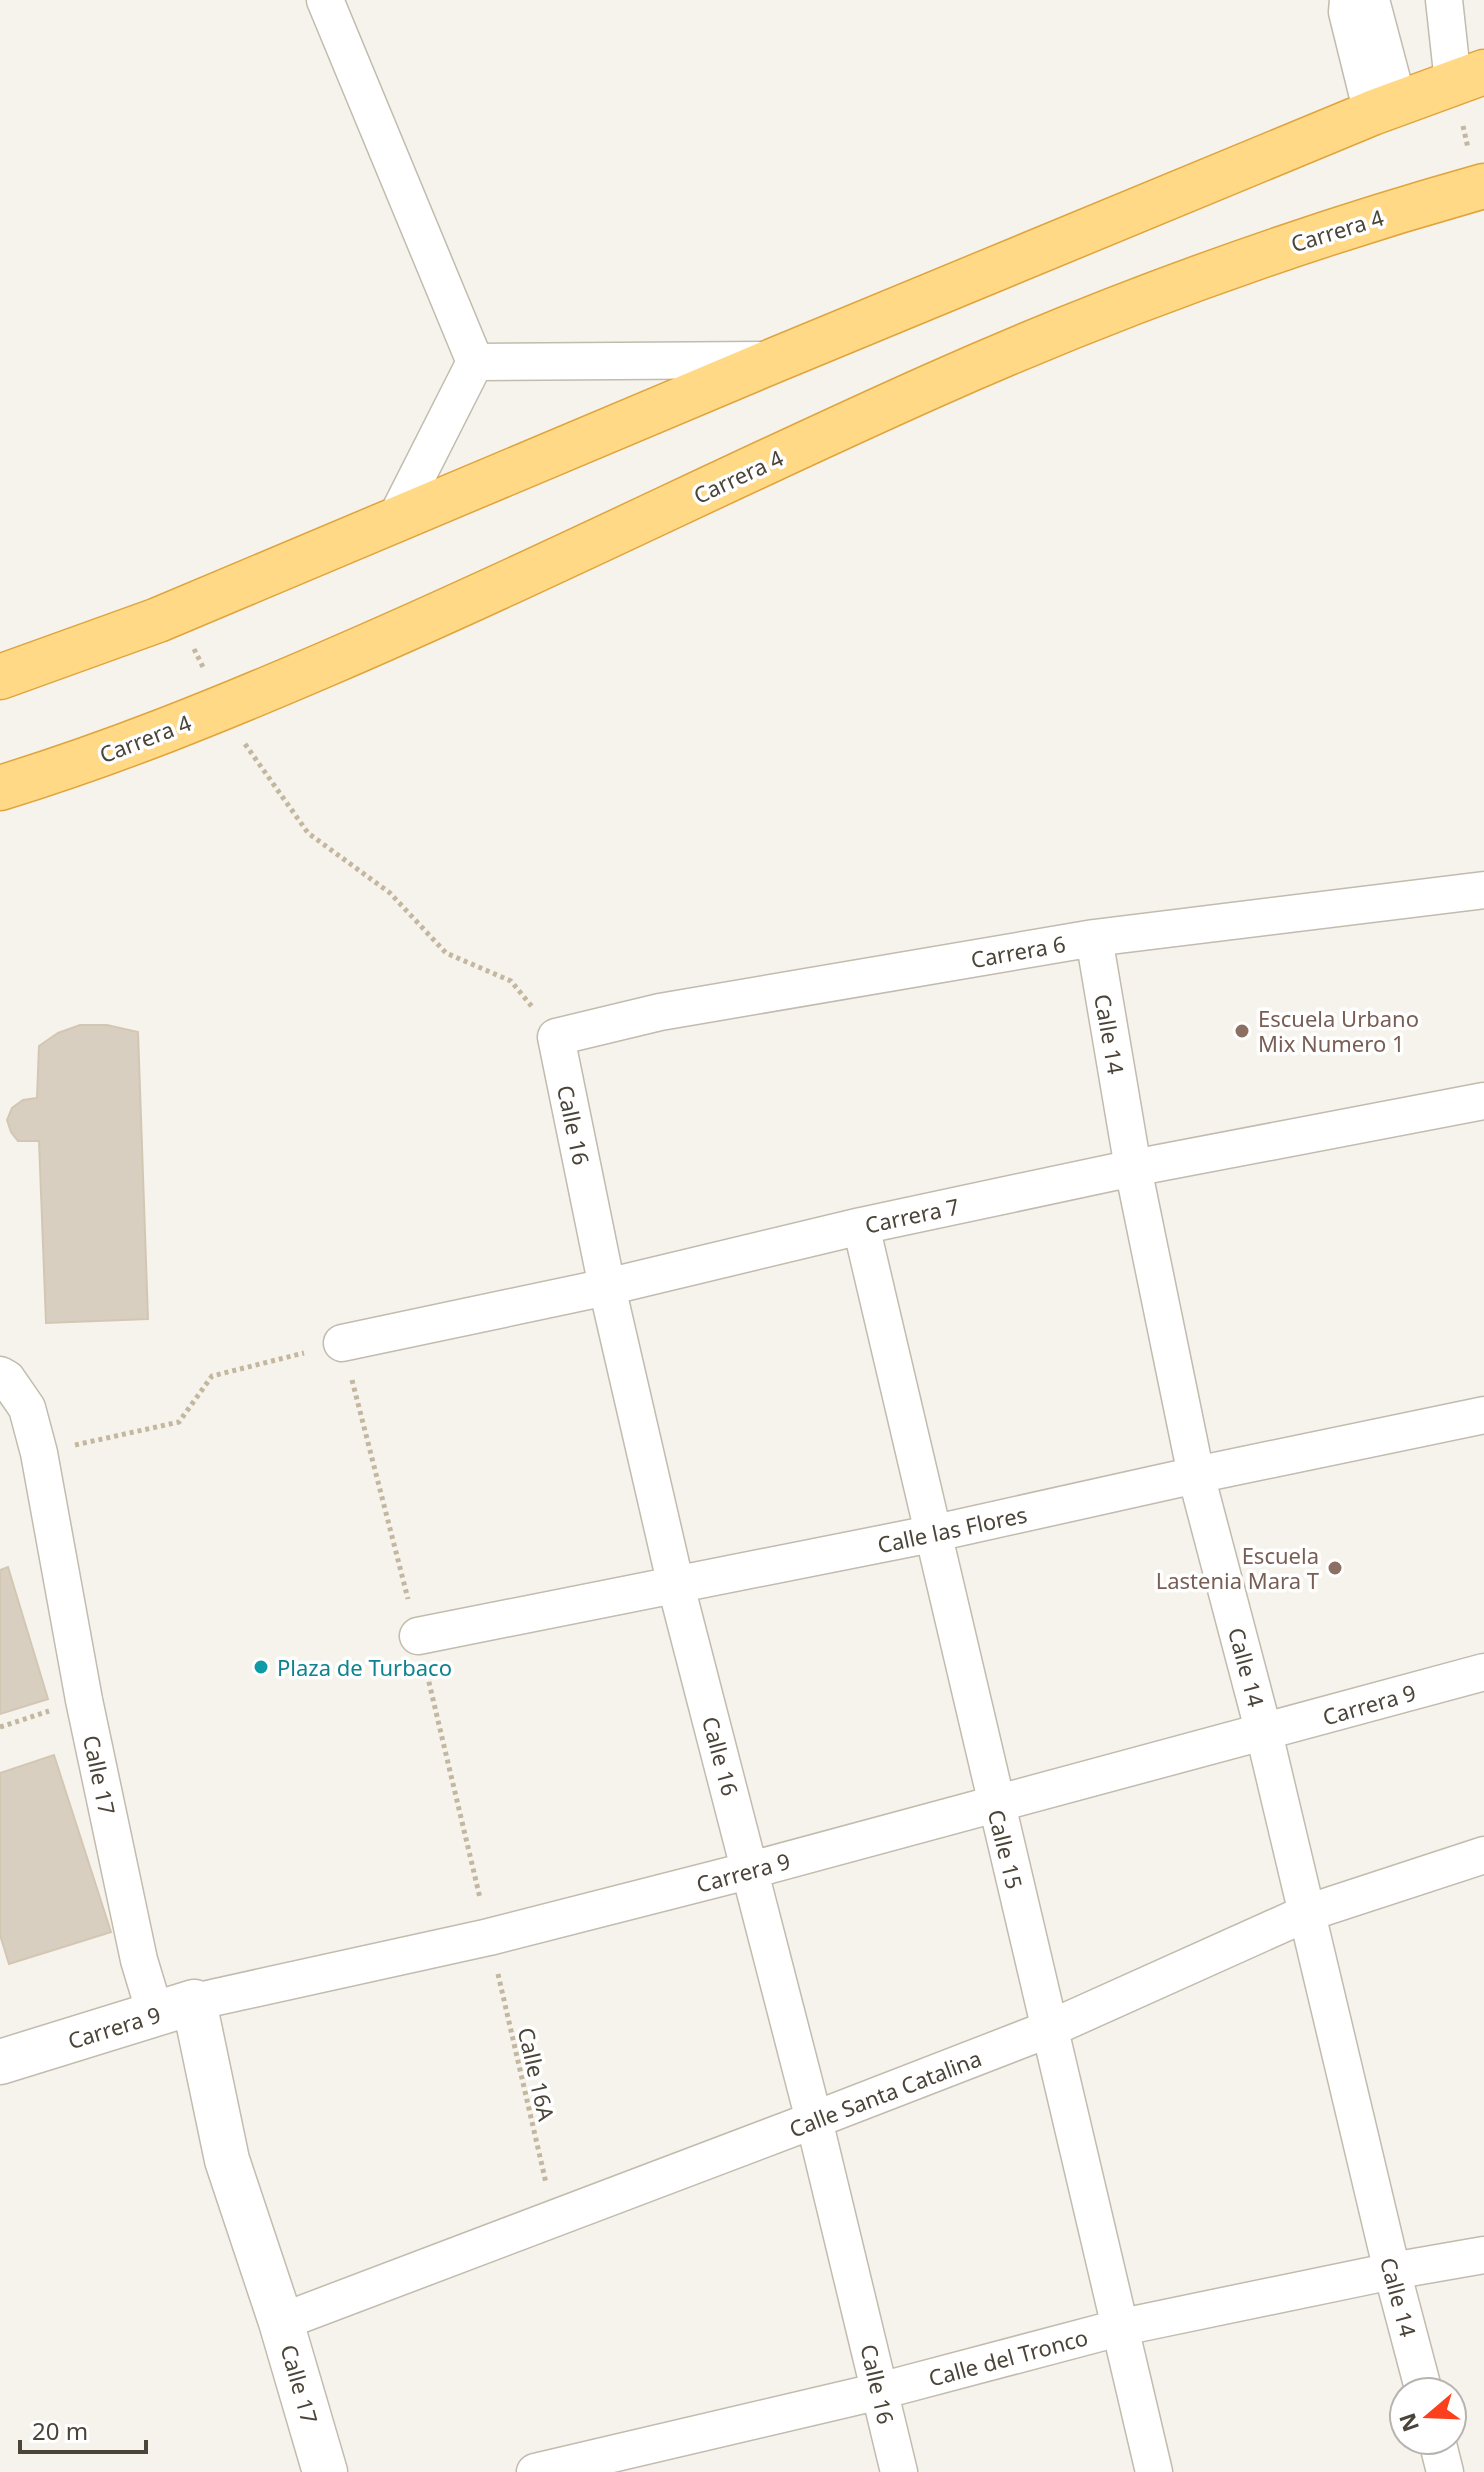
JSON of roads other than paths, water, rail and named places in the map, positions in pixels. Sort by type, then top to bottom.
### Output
[{"type":"highway","points":[[0,677],[158,620],[1385,107],[1468,77]]},
{"type":"highway","name":"Carrera 4","points":[[0,788],[129,746],[212,690],[394,635],[930,387],[1061,330],[1477,169]]},
{"type":"street","points":[[325,0],[475,362],[395,520]]},
{"type":"street","points":[[1348,0],[1347,12],[1385,107]]},
{"type":"street","points":[[1371,0],[1385,107]]},
{"type":"street","points":[[1444,0],[1468,77]]},
{"type":"street","points":[[475,362],[775,360]]},
{"type":"street","name":"Carrera 6","points":[[556,1037],[660,1012],[1094,938],[1484,890]]},
{"type":"street","name":"Calle 14","points":[[1094,938],[1133,1168],[1196,1475],[1264,1733],[1420,2376]]},
{"type":"street","name":"Calle 16","points":[[556,1037],[607,1287],[676,1586],[814,2120],[899,2472]]},
{"type":"street","name":"Carrera 7","points":[[342,1343],[607,1287],[861,1226],[1133,1168],[1484,1101]]},
{"type":"street","name":"Calle 15","points":[[861,1226],[1154,2472]]},
{"type":"street","name":"Calle 17","points":[[4,1377],[27,1408],[39,1453],[84,1700],[139,1960],[175,2008],[281,2322],[325,2472]]},
{"type":"street","name":"Calle las Flores","points":[[418,1636],[931,1534],[1484,1415]]},
{"type":"street","name":"Carrera 9","points":[[0,2062],[175,2008],[489,1937],[751,1870],[1484,1672]]},
{"type":"street","name":"Calle Santa Catalina","points":[[281,2322],[1049,2029],[1307,1913],[1484,1855]]},
{"type":"street","name":"Calle del Tronco","points":[[535,2472],[880,2391],[1122,2327],[1484,2255]]},
{"type":"place","name":"Escuela Urbano Mix Numero 1","points":[[1242,1031]]},
{"type":"place","name":"Escuela Lastenia Mara T","points":[[1335,1568]]},
{"type":"place","name":"Plaza de Turbaco","points":[[261,1667]]}]
